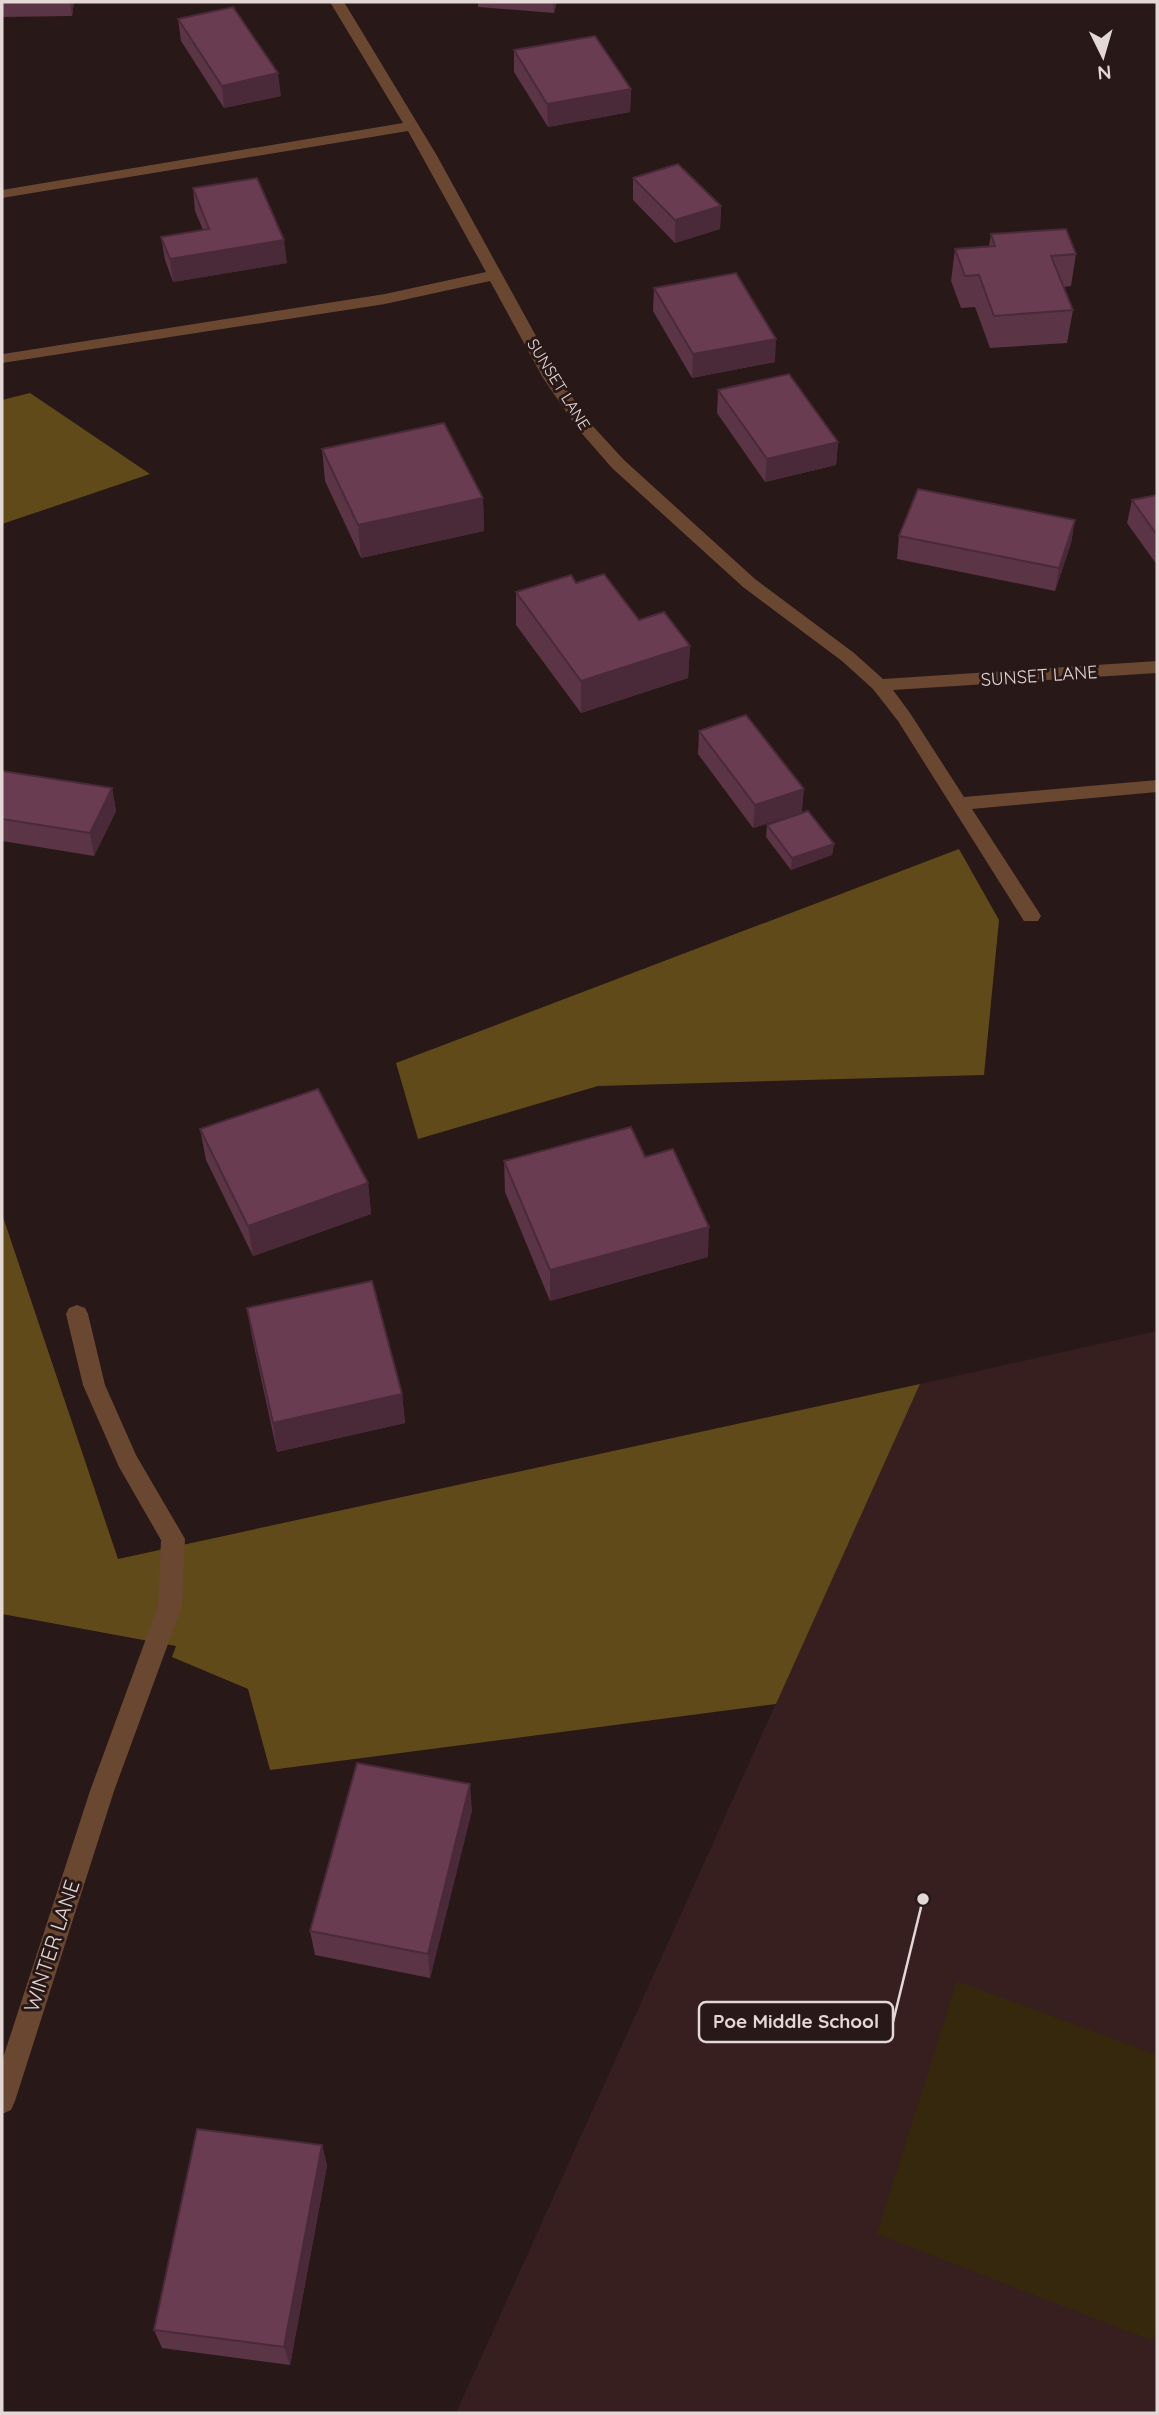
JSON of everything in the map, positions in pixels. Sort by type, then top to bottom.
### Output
[{"type":"street","name":"SUNSET LANE","points":[[337,2],[412,126],[551,378],[584,426],[618,464],[749,583],[848,657],[879,685],[904,717],[1031,916]]},
{"type":"street","points":[[2,194],[412,126]]},
{"type":"street","points":[[2,359],[385,299],[495,275]]},
{"type":"street","name":"SUNSET LANE","points":[[879,685],[1157,667]]},
{"type":"street","points":[[958,804],[1157,786]]},
{"type":"street","name":"WINTER LANE","points":[[2,2101],[102,1791],[170,1606],[173,1539],[127,1460],[94,1385],[77,1314]]},
{"type":"shaded area","points":[[30,393],[150,474],[2,524],[2,400]]},
{"type":"shaded area","points":[[959,849],[999,920],[984,1075],[598,1086],[418,1139],[396,1063]]},
{"type":"shaded area","points":[[2,1214],[118,1559],[920,1384],[776,1704],[270,1770],[248,1689],[172,1657],[176,1646],[2,1614]]},
{"type":"shaded area","points":[[1157,1331],[1157,2413],[456,2413],[920,1384]]},
{"type":"shaded area","points":[[957,1981],[1157,2055],[1157,2326],[1153,2341],[877,2234]]},
{"type":"building","points":[[233,7],[278,73],[222,86],[178,19]]},
{"type":"building","points":[[595,36],[631,89],[547,104],[514,50]]},
{"type":"building","points":[[678,164],[721,206],[675,220],[633,178]]},
{"type":"building","points":[[257,178],[284,240],[170,259],[161,237],[209,229],[193,188]]},
{"type":"building","points":[[1066,229],[1076,254],[1051,256],[1073,310],[994,316],[979,275],[965,276],[955,249],[995,246],[991,234]]},
{"type":"building","points":[[736,273],[776,339],[693,354],[654,288]]},
{"type":"building","points":[[789,374],[838,442],[767,459],[718,390]]},
{"type":"building","points":[[444,423],[483,498],[358,525],[322,449]]},
{"type":"building","points":[[918,489],[1075,520],[1059,568],[899,536]]},
{"type":"building","points":[[1157,495],[1157,535],[1132,500]]},
{"type":"building","points":[[604,574],[639,620],[664,612],[690,646],[581,681],[516,592],[571,575],[576,583]]},
{"type":"building","points":[[746,715],[804,789],[755,805],[699,731]]},
{"type":"building","points":[[2,771],[112,788],[90,833],[2,819]]},
{"type":"building","points":[[808,811],[834,844],[792,858],[767,825]]},
{"type":"building","points":[[318,1089],[368,1183],[248,1226],[200,1129]]},
{"type":"building","points":[[631,1127],[645,1157],[673,1149],[709,1227],[550,1270],[504,1161]]},
{"type":"building","points":[[372,1281],[402,1394],[273,1423],[247,1308]]},
{"type":"building","points":[[357,1763],[470,1784],[428,1954],[310,1931]]},
{"type":"building","points":[[197,2129],[322,2145],[284,2347],[154,2330]]},
{"type":"place","name":"Poe Middle School","points":[[923,1899]]}]
